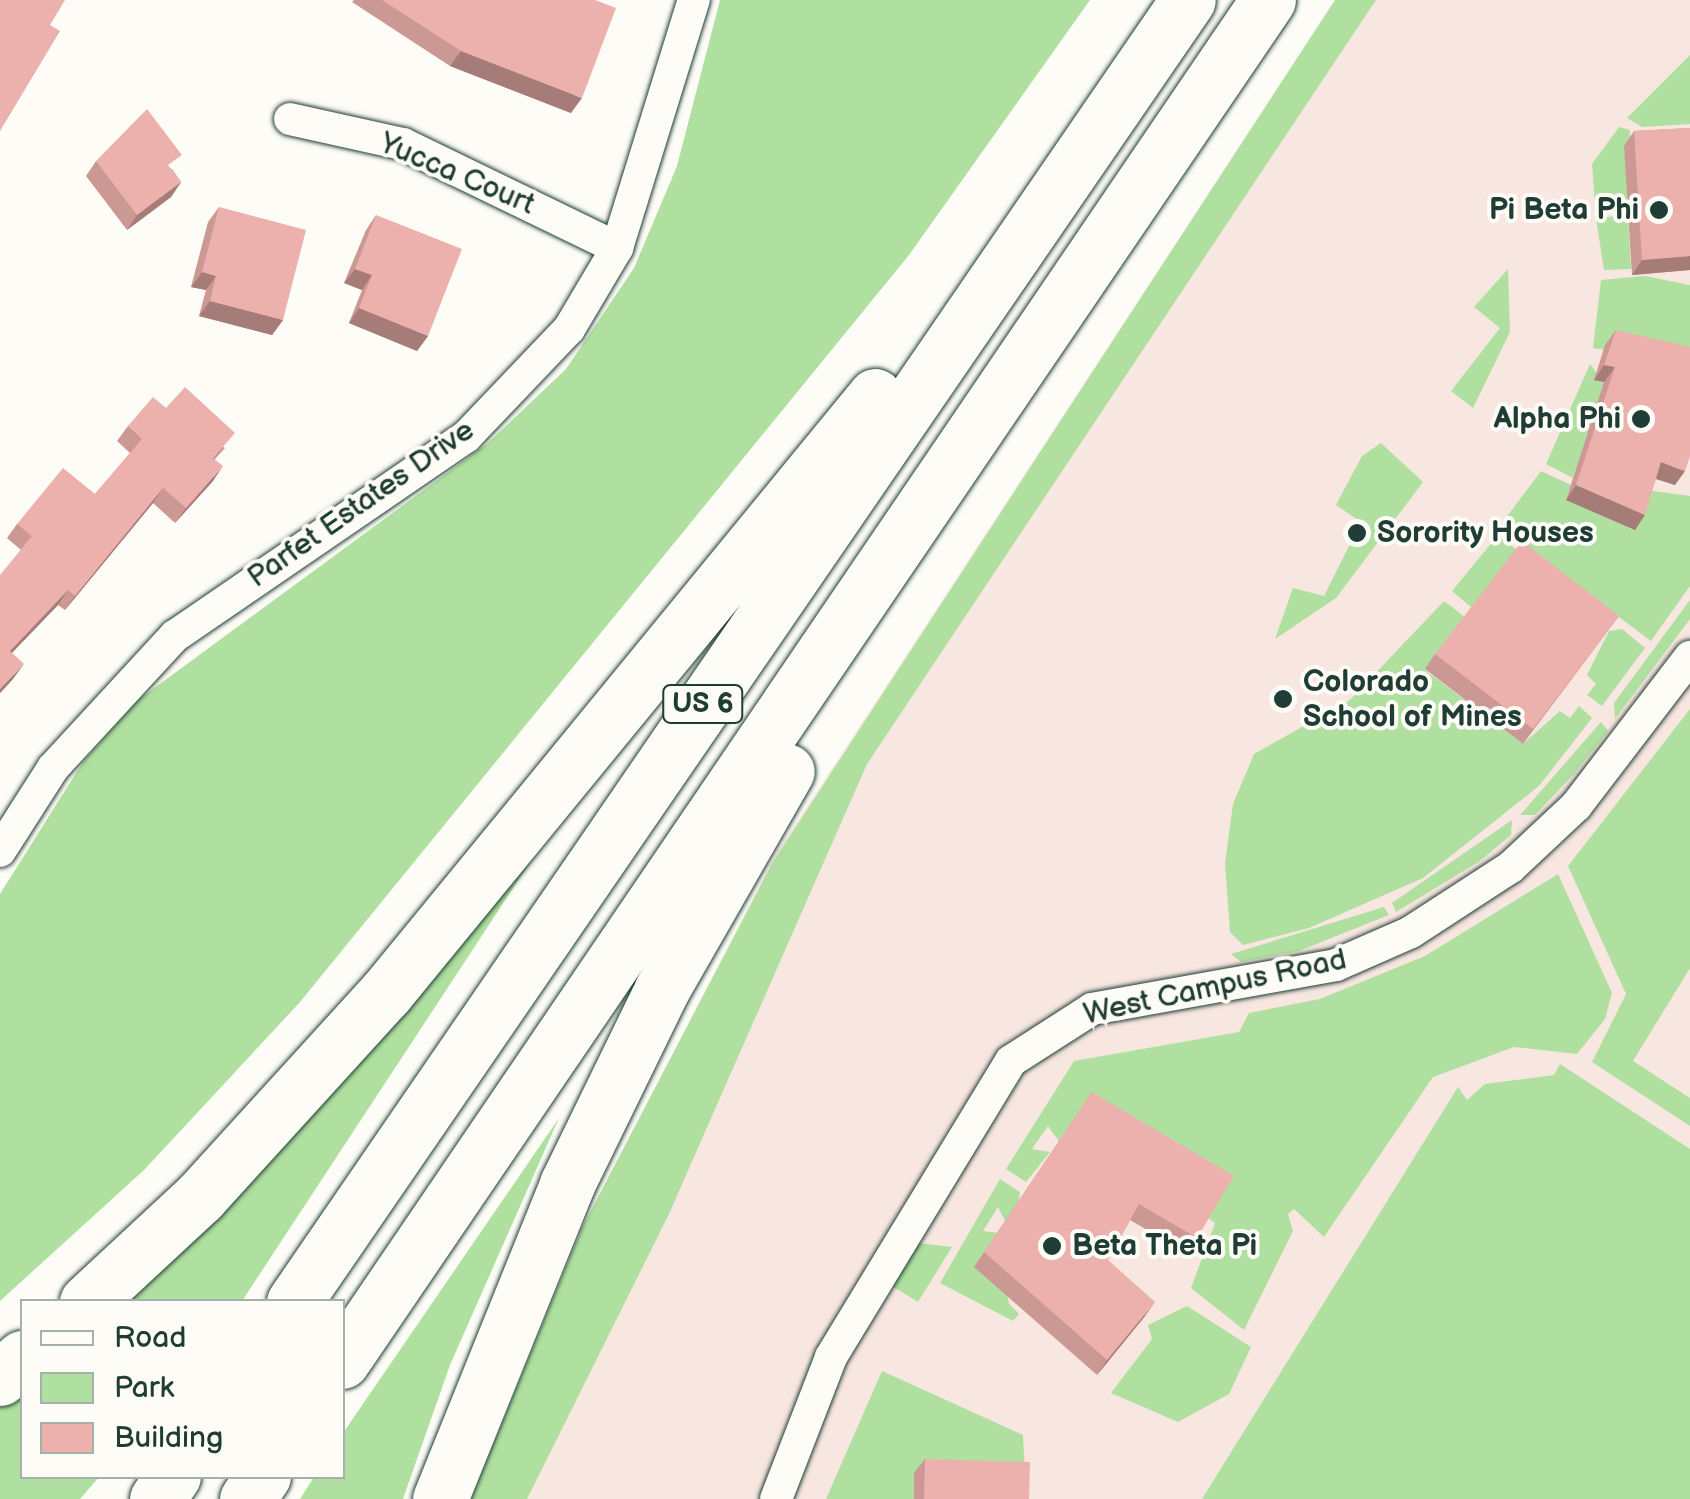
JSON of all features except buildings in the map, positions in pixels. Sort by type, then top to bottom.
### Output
[{"type":"highway","name":"US 6","points":[[296,1299],[1188,0]]},
{"type":"highway","name":"US 6","points":[[345,1357],[1034,350],[1268,0]]},
{"type":"highway","points":[[90,1299],[263,1132],[436,936],[1112,108]]},
{"type":"highway","points":[[440,1499],[530,1268],[636,1040],[1034,350]]},
{"type":"highway","points":[[0,1378],[20,1360]]},
{"type":"street","name":"Parfet Estates Drive","points":[[0,852],[54,768],[174,636],[466,437],[570,329],[617,248],[694,0]]},
{"type":"street","name":"Yucca Court","points":[[290,120],[403,144],[617,248]]},
{"type":"street","name":"West Campus Road","points":[[776,1499],[831,1357],[1011,1061],[1092,1008],[1336,964],[1411,932],[1551,831],[1690,657]]},
{"type":"shaded area","name":"Colorado School of Mines","points":[[1335,0],[1690,0],[1690,1499],[471,1499],[582,1228],[776,854]]},
{"type":"green space","points":[[720,0],[1090,0],[909,255],[300,1002],[144,1170],[0,1301],[0,894],[83,762],[138,700],[488,443],[566,369],[634,268],[677,166]]},
{"type":"green space","points":[[1335,0],[1376,0],[867,764],[668,1216],[527,1499],[471,1499],[582,1228],[773,862]]},
{"type":"green space","points":[[1690,55],[1690,124],[1642,127],[1627,118]]},
{"type":"green space","points":[[1619,127],[1630,130],[1627,204],[1595,205],[1592,164]]},
{"type":"green space","points":[[1628,215],[1631,269],[1604,270],[1596,218]]},
{"type":"green space","points":[[1508,269],[1510,332],[1473,408],[1451,391],[1500,328],[1474,307]]},
{"type":"green space","points":[[1645,276],[1690,285],[1690,363],[1593,348],[1601,280]]},
{"type":"green space","points":[[1590,364],[1604,383],[1573,478],[1546,464]]},
{"type":"green space","points":[[1381,443],[1423,482],[1336,598],[1275,639],[1293,588],[1324,596],[1361,522],[1336,505],[1362,456]]},
{"type":"green space","points":[[1541,471],[1571,485],[1566,499],[1634,530],[1647,490],[1690,496],[1690,586],[1651,641],[1499,527]]},
{"type":"green space","points":[[1498,535],[1517,550],[1472,608],[1452,591]]},
{"type":"green space","points":[[1690,600],[1690,619],[1615,719],[1614,703]]},
{"type":"green space","points":[[1444,601],[1465,617],[1425,670],[1523,744],[1560,711],[1570,718],[1579,706],[1592,718],[1539,786],[1423,878],[1309,928],[1243,945],[1230,932],[1225,863],[1233,804],[1254,754],[1350,700]]},
{"type":"green space","points":[[1622,629],[1645,648],[1602,706],[1587,695],[1596,684],[1587,675],[1609,631]]},
{"type":"green space","points":[[1690,709],[1690,968],[1633,1061],[1690,1098],[1690,1126],[1592,1062],[1626,994],[1568,866]]},
{"type":"green space","points":[[1601,722],[1608,731],[1574,774],[1535,815],[1520,815]]},
{"type":"green space","points":[[592,768],[243,1299],[112,1299]]},
{"type":"green space","points":[[1512,820],[1511,835],[1480,861],[1396,912],[1392,903]]},
{"type":"green space","points":[[1558,874],[1612,993],[1605,1019],[1577,1054],[1514,1047],[1433,1077],[1324,1237],[1294,1209],[1288,1214],[1293,1231],[1244,1330],[1191,1288],[1215,1223],[1208,1218],[1060,1143],[1048,1126],[1032,1149],[1050,1152],[1026,1182],[1006,1169],[1074,1061],[1239,1032],[1249,1013],[1320,999],[1425,956]]},
{"type":"green space","points":[[1384,907],[1389,915],[1299,951],[1241,962],[1231,954]]},
{"type":"green space","points":[[1560,1064],[1690,1149],[1690,1499],[1202,1499],[1458,1087],[1467,1100],[1485,1084],[1554,1075]]},
{"type":"green space","points":[[559,1118],[450,1365],[403,1499],[300,1499],[313,1479],[345,1479],[345,1430]]},
{"type":"green space","points":[[1000,1179],[1020,1192],[1018,1207],[1006,1223],[998,1207],[983,1231],[999,1233],[1009,1304],[1019,1314],[1013,1321],[940,1283]]},
{"type":"green space","points":[[910,1242],[952,1247],[918,1302],[887,1283]]},
{"type":"green space","points":[[1187,1306],[1251,1347],[1229,1394],[1178,1422],[1111,1393],[1152,1339],[1148,1325]]},
{"type":"green space","points":[[882,1371],[1023,1435],[1025,1477],[914,1499],[826,1499]]},
{"type":"green space","points":[[20,1383],[20,1479],[97,1479],[80,1499],[0,1499],[0,1401]]},
{"type":"place","name":"Pi Beta Phi","points":[[1659,210]]},
{"type":"place","name":"Alpha Phi","points":[[1641,419]]},
{"type":"place","name":"Sorority Houses","points":[[1357,533]]},
{"type":"place","name":"Colorado School of Mines","points":[[1283,699]]},
{"type":"place","name":"Beta Theta Pi","points":[[1052,1246]]}]
